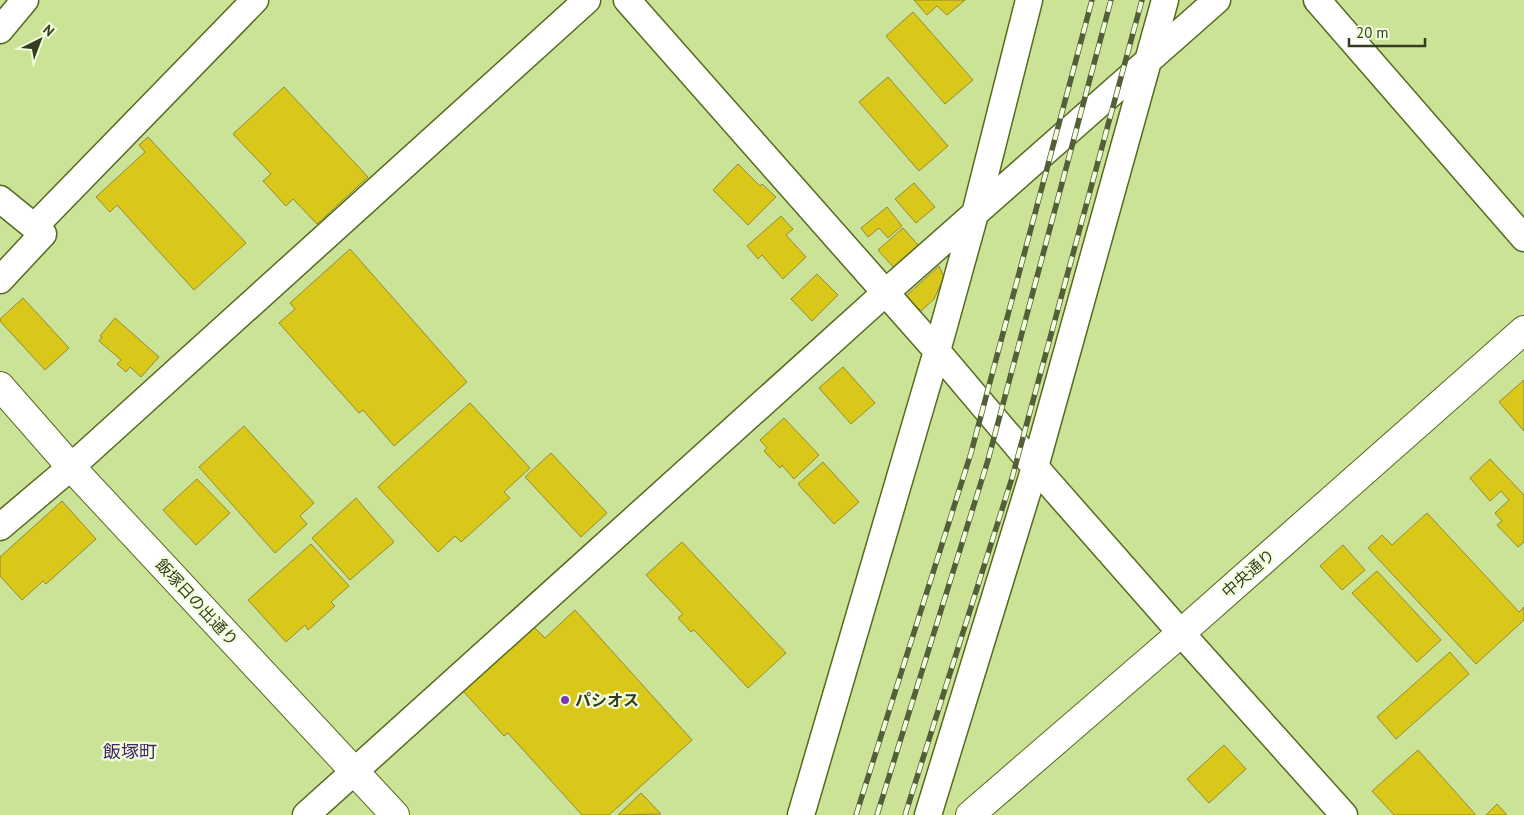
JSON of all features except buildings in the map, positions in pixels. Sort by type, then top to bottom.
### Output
[{"type":"street","points":[[0,30],[25,0]]},
{"type":"street","points":[[34,227],[255,0]]},
{"type":"street","points":[[0,527],[71,467],[587,0]]},
{"type":"street","points":[[627,0],[937,351],[1035,467],[1181,633],[1344,815]]},
{"type":"street","points":[[801,815],[937,351],[975,214],[1029,0]]},
{"type":"street","points":[[928,815],[1035,467],[1165,0]]},
{"type":"street","points":[[306,815],[885,293],[1217,0]]},
{"type":"street","points":[[1317,0],[1524,238]]},
{"type":"street","points":[[0,199],[43,234],[0,280]]},
{"type":"street","name":"中央通り","points":[[970,815],[1181,633],[1524,330]]},
{"type":"street","name":"飯塚日の出通り","points":[[0,386],[71,467],[395,815]]},
{"type":"railway","points":[[856,815],[971,453],[1092,0]]},
{"type":"railway","points":[[877,815],[988,460],[1111,0]]},
{"type":"railway","points":[[905,815],[1012,478],[1142,0]]},
{"type":"place","name":"パシオス","points":[[565,700]]},
{"type":"district","name":"飯塚町","points":[[130,751]]}]
